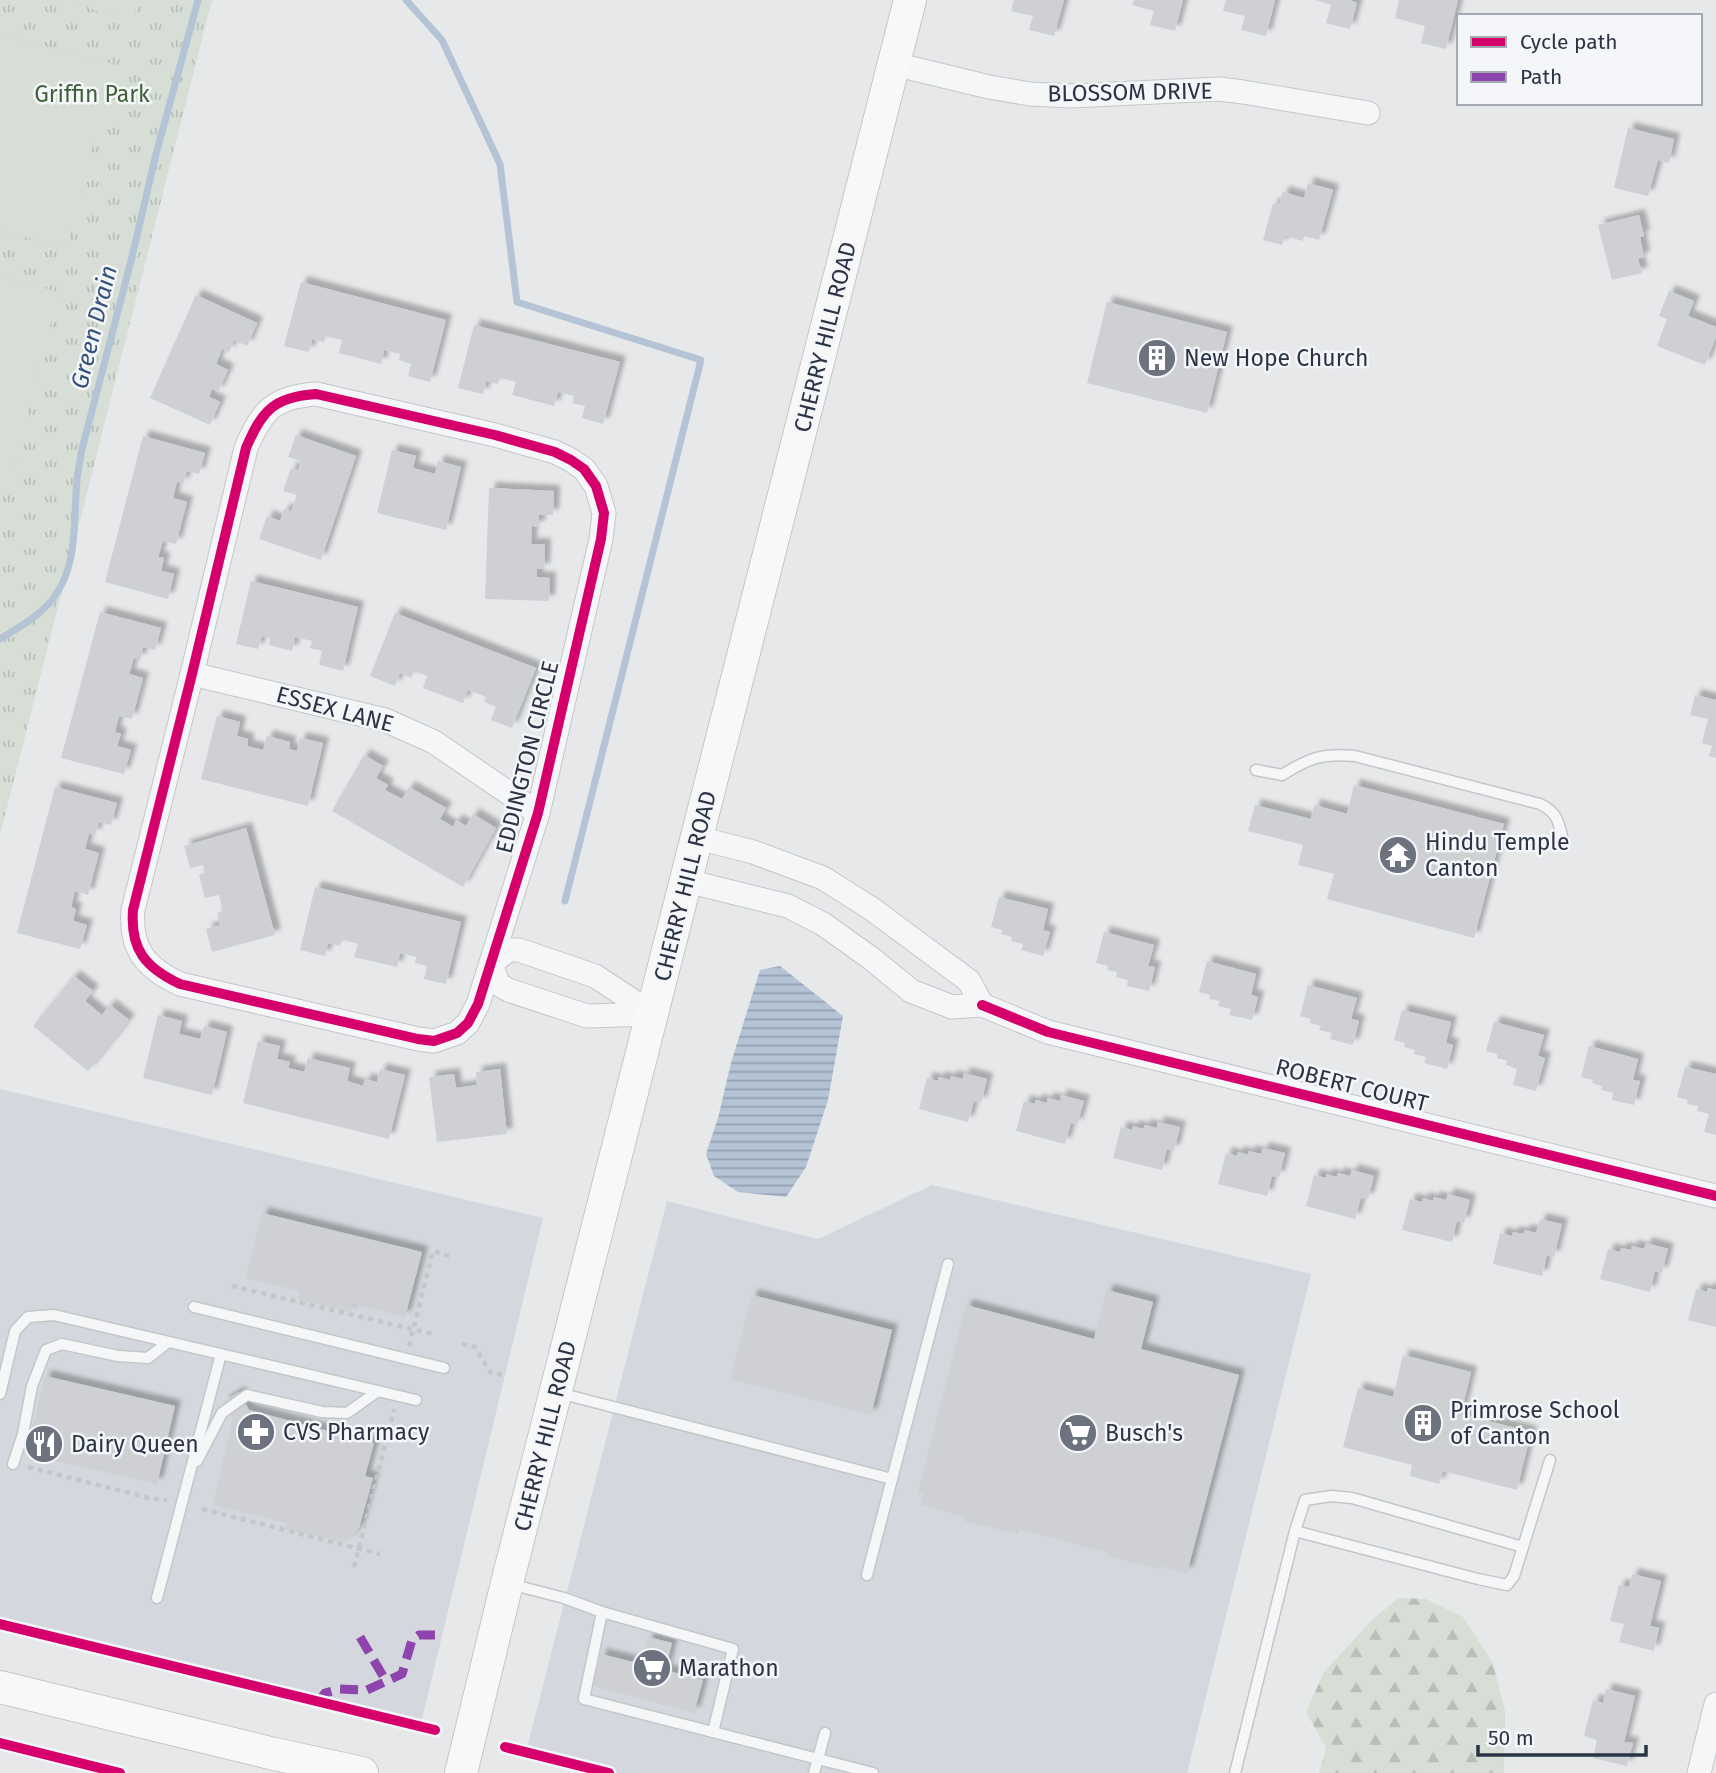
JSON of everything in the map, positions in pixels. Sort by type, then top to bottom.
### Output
[{"type":"main road","name":"CHERRY HILL ROAD","points":[[461,1773],[910,0]]},
{"type":"main road","points":[[0,1687],[362,1773]]},
{"type":"street","name":"BLOSSOM DRIVE","points":[[894,64],[1030,94],[1071,96],[1219,89],[1368,113]]},
{"type":"street","name":"EDDINGTON CIRCLE","points":[[316,394],[495,435],[555,452],[571,460],[584,469],[596,486],[604,513],[601,539],[538,813],[478,1004],[468,1023],[446,1038],[434,1041],[418,1039],[180,984],[162,975],[141,954],[134,939],[132,910],[246,448],[263,415],[274,405],[288,398],[316,394]]},
{"type":"street","name":"ESSEX LANE","points":[[192,674],[395,724],[434,742],[538,813]]},
{"type":"street","points":[[698,838],[753,852],[823,877],[872,909],[969,981],[982,1005]]},
{"type":"street","name":"ROBERT COURT","points":[[687,881],[788,906],[823,924],[911,991],[952,1007],[982,1005],[1048,1032],[1716,1196]]},
{"type":"street","points":[[509,950],[519,950],[595,976],[653,1014],[587,1016],[498,984],[491,963],[509,950]]},
{"type":"street","points":[[1699,1773],[1716,1704]]},
{"type":"lane","points":[[1256,770],[1282,775],[1299,765],[1333,754],[1355,757],[1540,804],[1552,810],[1562,836]]},
{"type":"lane","points":[[867,1575],[948,1264]]},
{"type":"lane","points":[[194,1307],[444,1368]]},
{"type":"lane","points":[[0,1394],[15,1331],[29,1317],[54,1315],[416,1400]]},
{"type":"lane","points":[[17,1465],[32,1386],[46,1350],[62,1344],[118,1356],[148,1358],[168,1342]]},
{"type":"lane","points":[[157,1598],[221,1354]]},
{"type":"lane","points":[[188,1478],[222,1413],[247,1395],[322,1412],[347,1413],[378,1391]]},
{"type":"lane","points":[[556,1392],[891,1479]]},
{"type":"lane","points":[[1295,1531],[1478,1579],[1507,1584],[1514,1576],[1550,1460]]},
{"type":"lane","points":[[1235,1773],[1305,1500],[1331,1496],[1352,1497],[1523,1547]]},
{"type":"lane","points":[[507,1583],[733,1648],[713,1732]]},
{"type":"lane","points":[[602,1612],[584,1699],[873,1773]]},
{"type":"lane","points":[[814,1773],[825,1733]]},
{"type":"path","points":[[409,1347],[433,1251],[450,1256]]},
{"type":"path","points":[[232,1286],[433,1334]]},
{"type":"path","points":[[462,1344],[475,1347],[491,1372],[502,1375]]},
{"type":"path","points":[[354,1567],[394,1409]]},
{"type":"path","points":[[17,1465],[149,1498],[167,1500]]},
{"type":"path","points":[[202,1509],[380,1554]]},
{"type":"shaded area","points":[[0,1089],[543,1218],[420,1727],[0,1624]]},
{"type":"shaded area","points":[[932,1185],[1311,1274],[1187,1773],[608,1773],[526,1752],[667,1201],[818,1239]]},
{"type":"green space","name":"Griffin Park","points":[[0,0],[212,0],[0,835]]},
{"type":"green space","points":[[73,0],[139,0],[134,15],[101,13]]},
{"type":"green space","points":[[0,35],[114,64],[67,248],[0,231]]},
{"type":"green space","points":[[0,277],[59,292],[12,476],[0,474]]},
{"type":"green space","points":[[1399,1598],[1426,1599],[1463,1617],[1493,1663],[1505,1711],[1504,1773],[1319,1773],[1326,1748],[1306,1712],[1324,1672],[1373,1619]]},
{"type":"water","points":[[780,966],[843,1016],[828,1100],[806,1167],[786,1197],[738,1192],[714,1176],[706,1154],[760,970]]},
{"type":"building","points":[[1014,0],[1064,0],[1054,36],[1029,30],[1033,16],[1011,11]]},
{"type":"building","points":[[1134,0],[1183,0],[1175,31],[1150,25],[1154,11],[1132,5]]},
{"type":"building","points":[[1226,0],[1275,0],[1266,36],[1241,30],[1245,16],[1223,11]]},
{"type":"building","points":[[1315,0],[1349,0],[1357,3],[1350,29],[1326,23],[1331,5]]},
{"type":"building","points":[[1399,0],[1458,0],[1446,49],[1421,43],[1425,26],[1395,18]]},
{"type":"building","points":[[1628,128],[1674,139],[1669,163],[1658,160],[1648,196],[1614,188]]},
{"type":"building","points":[[1308,183],[1333,190],[1319,240],[1304,236],[1303,241],[1285,236],[1282,245],[1263,240],[1273,203],[1279,205],[1283,192],[1304,198]]},
{"type":"building","points":[[1639,215],[1644,236],[1640,237],[1644,257],[1638,259],[1642,273],[1612,280],[1598,225]]},
{"type":"building","points":[[301,282],[446,320],[430,382],[408,376],[411,364],[399,360],[400,354],[384,350],[381,364],[339,353],[342,340],[326,336],[324,342],[312,339],[309,352],[284,346]]},
{"type":"building","points":[[1669,291],[1694,301],[1688,316],[1716,327],[1716,337],[1705,365],[1657,346],[1667,319],[1659,316]]},
{"type":"building","points":[[196,295],[257,323],[247,346],[234,340],[229,352],[222,349],[216,364],[228,370],[218,392],[212,389],[209,397],[220,402],[210,425],[150,398]]},
{"type":"building","name":"New Hope Church","points":[[1107,302],[1227,332],[1207,413],[1087,383]]},
{"type":"building","points":[[474,325],[620,362],[603,424],[582,418],[585,406],[572,403],[574,396],[558,392],[554,406],[512,395],[516,382],[500,378],[498,384],[486,381],[483,394],[458,388]]},
{"type":"building","points":[[296,435],[356,456],[321,560],[259,539],[267,516],[280,521],[284,509],[291,512],[297,495],[283,491],[291,468],[298,470],[301,461],[288,457]]},
{"type":"building","points":[[143,436],[205,453],[199,474],[187,471],[183,484],[177,482],[173,498],[187,502],[176,544],[163,541],[158,557],[164,558],[161,571],[174,574],[168,599],[105,582]]},
{"type":"building","points":[[392,450],[416,456],[413,468],[435,474],[438,461],[461,467],[446,530],[377,513]]},
{"type":"building","points":[[489,488],[554,491],[553,515],[539,515],[539,527],[532,526],[531,544],[545,544],[544,569],[537,569],[537,577],[550,578],[549,601],[485,599]]},
{"type":"building","points":[[251,581],[358,607],[343,671],[319,665],[322,651],[310,648],[312,641],[295,637],[292,651],[269,645],[270,638],[262,636],[258,649],[236,644]]},
{"type":"building","points":[[100,612],[161,628],[155,650],[143,647],[140,660],[134,658],[129,674],[143,678],[132,719],[119,716],[115,732],[121,734],[117,746],[131,750],[124,774],[61,758]]},
{"type":"building","points":[[395,613],[536,668],[512,728],[491,720],[496,707],[484,702],[486,697],[468,690],[463,703],[423,688],[427,676],[414,671],[411,678],[400,673],[395,686],[370,676]]},
{"type":"building","points":[[1695,695],[1716,700],[1716,758],[1709,756],[1712,746],[1702,743],[1708,719],[1690,715]]},
{"type":"building","points":[[217,716],[240,722],[237,736],[248,739],[247,746],[263,750],[267,736],[290,742],[289,749],[297,751],[300,738],[323,743],[308,806],[201,779]]},
{"type":"building","points":[[364,755],[383,766],[376,778],[388,785],[385,790],[402,799],[409,787],[446,808],[440,819],[453,827],[456,820],[466,826],[473,814],[496,828],[463,887],[332,811]]},
{"type":"building","name":"Hindu Temple Canton","points":[[1354,785],[1504,824],[1474,938],[1327,899],[1334,874],[1298,865],[1303,845],[1248,831],[1255,805],[1311,819],[1314,805],[1347,814]]},
{"type":"building","points":[[55,787],[117,803],[111,825],[99,822],[95,835],[89,833],[85,849],[99,853],[88,895],[75,891],[71,907],[76,909],[73,921],[87,925],[80,949],[17,933]]},
{"type":"building","points":[[246,828],[275,935],[212,952],[206,929],[220,925],[217,913],[223,911],[219,895],[205,898],[199,875],[205,873],[203,865],[190,868],[184,846]]},
{"type":"building","points":[[315,887],[461,922],[446,984],[424,979],[427,966],[415,963],[416,957],[400,953],[397,967],[354,957],[358,944],[342,939],[340,946],[328,943],[325,956],[300,950]]},
{"type":"building","points":[[999,897],[1048,909],[1043,930],[1050,932],[1043,956],[1021,950],[1023,944],[1011,941],[1012,937],[1001,934],[1002,930],[991,927]]},
{"type":"building","points":[[1104,932],[1154,945],[1148,966],[1155,967],[1149,991],[1127,986],[1128,980],[1116,977],[1117,972],[1107,970],[1108,966],[1096,963]]},
{"type":"building","points":[[1207,961],[1256,974],[1251,995],[1258,997],[1252,1020],[1229,1015],[1231,1009],[1218,1006],[1220,1001],[1209,999],[1210,995],[1199,992]]},
{"type":"building","points":[[74,976],[93,991],[85,1001],[102,1015],[110,1005],[129,1020],[88,1071],[33,1026]]},
{"type":"building","points":[[1308,985],[1357,998],[1351,1019],[1359,1021],[1353,1045],[1330,1039],[1332,1033],[1319,1030],[1321,1026],[1300,1016]]},
{"type":"building","points":[[1402,1010],[1451,1022],[1446,1043],[1453,1045],[1447,1069],[1424,1063],[1426,1057],[1413,1054],[1415,1050],[1394,1040]]},
{"type":"building","points":[[158,1015],[182,1021],[179,1034],[200,1039],[204,1026],[227,1032],[212,1095],[143,1078]]},
{"type":"building","points":[[1494,1022],[1544,1035],[1538,1056],[1545,1058],[1536,1091],[1513,1085],[1517,1069],[1506,1065],[1507,1061],[1497,1058],[1497,1054],[1486,1051]]},
{"type":"building","points":[[258,1041],[280,1046],[277,1059],[290,1062],[288,1068],[304,1072],[308,1058],[350,1068],[347,1081],[363,1086],[365,1079],[377,1082],[380,1069],[405,1075],[389,1139],[243,1103]]},
{"type":"building","points":[[1589,1046],[1638,1059],[1633,1080],[1640,1081],[1634,1105],[1612,1100],[1613,1093],[1601,1090],[1602,1086],[1592,1083],[1593,1080],[1581,1077]]},
{"type":"building","points":[[1685,1067],[1716,1074],[1716,1135],[1704,1132],[1709,1114],[1697,1111],[1698,1106],[1687,1104],[1688,1100],[1677,1097]]},
{"type":"building","points":[[500,1069],[507,1134],[437,1142],[429,1077],[454,1074],[456,1088],[477,1085],[476,1072]]},
{"type":"building","points":[[964,1073],[987,1079],[981,1103],[974,1101],[968,1122],[919,1109],[927,1078],[938,1081],[939,1077],[950,1080],[951,1076],[963,1079]]},
{"type":"building","points":[[1061,1095],[1084,1101],[1077,1125],[1071,1123],[1065,1144],[1016,1131],[1024,1101],[1047,1103],[1047,1098],[1060,1101]]},
{"type":"building","points":[[1158,1122],[1180,1127],[1174,1151],[1167,1149],[1162,1170],[1113,1158],[1121,1127],[1132,1130],[1133,1126],[1143,1129],[1145,1125],[1157,1128]]},
{"type":"building","points":[[1263,1148],[1285,1153],[1279,1177],[1272,1176],[1267,1196],[1218,1184],[1226,1153],[1237,1156],[1238,1152],[1248,1155],[1249,1151],[1261,1154]]},
{"type":"building","points":[[1352,1170],[1374,1176],[1368,1199],[1361,1198],[1355,1219],[1306,1206],[1314,1175],[1326,1178],[1326,1174],[1337,1177],[1338,1173],[1350,1176]]},
{"type":"building","points":[[1448,1194],[1470,1200],[1464,1223],[1457,1221],[1452,1242],[1402,1230],[1410,1199],[1422,1202],[1423,1198],[1433,1201],[1434,1197],[1446,1200]]},
{"type":"building","points":[[262,1213],[422,1252],[405,1317],[353,1304],[350,1312],[298,1299],[300,1291],[246,1278]]},
{"type":"building","points":[[1540,1219],[1562,1224],[1554,1257],[1547,1255],[1542,1276],[1493,1264],[1500,1233],[1512,1236],[1513,1232],[1523,1234],[1525,1230],[1536,1233]]},
{"type":"building","points":[[1646,1243],[1668,1249],[1662,1273],[1655,1271],[1650,1292],[1600,1279],[1608,1249],[1620,1252],[1621,1248],[1631,1250],[1632,1246],[1644,1249]]},
{"type":"building","points":[[1708,1288],[1716,1290],[1716,1327],[1688,1320],[1696,1289],[1707,1292]]},
{"type":"building","name":"Busch's","points":[[1107,1290],[1153,1302],[1141,1349],[1239,1375],[1187,1573],[1159,1566],[1158,1569],[1107,1556],[1108,1553],[1019,1529],[1018,1534],[964,1521],[965,1517],[920,1505],[923,1493],[918,1492],[966,1305],[1094,1339]]},
{"type":"building","points":[[752,1295],[892,1330],[871,1415],[730,1379]]},
{"type":"building","name":"Primrose School of Canton","points":[[1403,1355],[1471,1372],[1461,1414],[1531,1432],[1517,1490],[1443,1471],[1439,1484],[1410,1476],[1412,1465],[1343,1447],[1358,1388],[1393,1397]]},
{"type":"building","points":[[45,1376],[175,1406],[157,1484],[26,1454]]},
{"type":"building","name":"CVS Pharmacy","points":[[239,1392],[249,1410],[374,1443],[365,1476],[373,1478],[359,1528],[352,1536],[342,1542],[285,1529],[287,1523],[213,1505],[233,1419],[223,1402]]},
{"type":"building","points":[[1632,1574],[1661,1581],[1650,1626],[1659,1628],[1654,1651],[1619,1642],[1624,1624],[1610,1621],[1619,1585],[1629,1587]]},
{"type":"building","points":[[648,1637],[672,1643],[665,1670],[703,1680],[694,1713],[593,1686],[601,1654],[641,1664]]},
{"type":"building","points":[[1606,1689],[1635,1696],[1624,1742],[1633,1743],[1627,1766],[1593,1758],[1597,1740],[1584,1736],[1593,1700],[1603,1703]]},
{"type":"waterway","name":"Green Drain","points":[[0,639],[41,612],[61,587],[67,573],[73,543],[81,453],[156,154],[198,0]]},
{"type":"waterway","points":[[406,0],[442,40],[500,164],[517,302],[701,360],[565,901]]},
{"type":"marked path","points":[[318,1702],[325,1693],[340,1689],[367,1690],[402,1674],[412,1640],[419,1635],[435,1635]]},
{"type":"marked path","points":[[360,1637],[386,1681]]},
{"type":"cycle path","points":[[316,394],[495,435],[555,452],[584,469],[596,486],[604,513],[601,539],[538,813],[478,1004],[468,1023],[457,1033],[434,1041],[180,984],[149,964],[134,936],[133,910],[246,448],[258,424],[271,408],[289,398],[316,394]]},
{"type":"cycle path","points":[[982,1005],[1048,1032],[1716,1196]]},
{"type":"cycle path","points":[[0,1624],[435,1730]]},
{"type":"cycle path","points":[[0,1743],[120,1773]]},
{"type":"cycle path","points":[[505,1747],[609,1773]]},
{"type":"place","name":"New Hope Church","points":[[1157,358]]},
{"type":"place","name":"Hindu Temple Canton","points":[[1398,855]]},
{"type":"place","name":"Primrose School of Canton","points":[[1423,1423]]},
{"type":"place","name":"CVS Pharmacy","points":[[256,1432]]},
{"type":"place","name":"Busch's","points":[[1078,1433]]},
{"type":"place","name":"Dairy Queen","points":[[44,1444]]},
{"type":"place","name":"Marathon","points":[[652,1668]]}]
